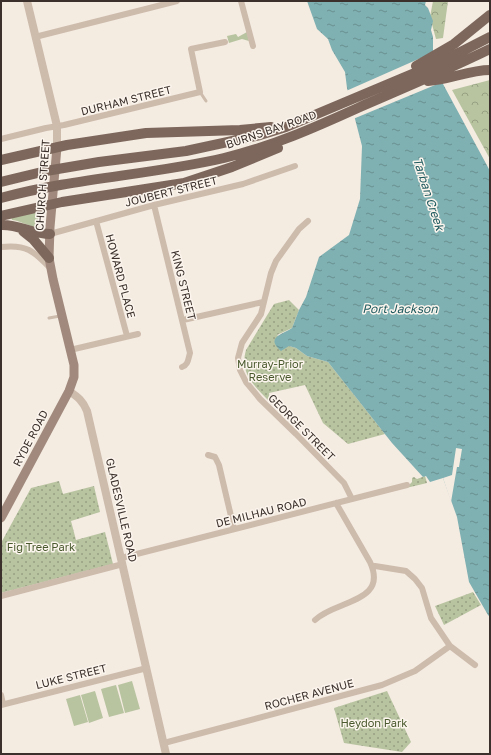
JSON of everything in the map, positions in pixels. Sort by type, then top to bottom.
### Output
[{"type":"main road","points":[[383,86],[454,44],[490,15]]},
{"type":"main road","name":"BURNS BAY ROAD","points":[[1,182],[46,171],[99,162],[186,151],[229,142],[286,127],[443,61],[490,37]]},
{"type":"main road","name":"BURNS BAY ROAD","points":[[1,198],[60,185],[184,166],[224,158],[269,145],[316,127],[490,49]]},
{"type":"main road","points":[[418,82],[438,81],[460,74],[490,70]]},
{"type":"main road","points":[[1,160],[57,151],[146,133],[240,130],[272,126],[312,117]]},
{"type":"main road","points":[[1,216],[53,201],[184,183],[196,180],[290,143],[316,127]]},
{"type":"main road","name":"CHURCH STREET","points":[[52,274],[50,234],[57,151]]},
{"type":"main road","points":[[1,225],[15,225],[40,234],[50,234]]},
{"type":"main road","points":[[15,225],[33,239],[50,258]]},
{"type":"main road","points":[[52,274],[74,373],[69,391]]},
{"type":"main road","name":"RYDE ROAD","points":[[1,518],[69,391]]},
{"type":"street","name":"CHURCH STREET","points":[[27,1],[57,126],[57,151]]},
{"type":"street","points":[[35,37],[177,1]]},
{"type":"street","points":[[241,1],[253,46]]},
{"type":"street","points":[[200,92],[191,49],[225,42]]},
{"type":"street","name":"DURHAM STREET","points":[[1,139],[200,92]]},
{"type":"street","name":"JOUBERT STREET","points":[[50,234],[154,205],[243,184],[295,166]]},
{"type":"street","name":"KING STREET","points":[[154,205],[190,354],[188,363],[182,367]]},
{"type":"street","name":"HOWARD PLACE","points":[[96,221],[127,336]]},
{"type":"street","name":"GEORGE STREET","points":[[308,221],[299,229],[276,261],[271,273],[261,314],[242,343],[238,358],[240,370],[246,382],[260,399],[344,483],[352,499]]},
{"type":"street","points":[[1,247],[19,246],[33,251],[52,274]]},
{"type":"street","points":[[183,320],[263,302]]},
{"type":"street","name":"HOWARD PLACE","points":[[70,350],[138,334]]},
{"type":"street","name":"GLADESVILLE ROAD","points":[[69,391],[80,398],[87,411],[166,754]]},
{"type":"street","points":[[208,455],[215,457],[219,464],[234,529]]},
{"type":"street","name":"DE MILHAU ROAD","points":[[1,596],[234,529],[407,485]]},
{"type":"street","points":[[314,620],[321,614],[364,596],[373,584],[374,566],[336,503]]},
{"type":"street","points":[[374,566],[406,571],[415,579],[422,588],[431,618],[450,646],[475,664]]},
{"type":"street","name":"ROCHER AVENUE","points":[[164,743],[382,685],[415,671],[450,646]]},
{"type":"street","name":"LUKE STREET","points":[[2,704],[147,668]]},
{"type":"street","points":[[1,695],[2,704]]},
{"type":"lane","points":[[200,92],[206,101]]},
{"type":"lane","points":[[49,318],[62,315]]},
{"type":"green space","points":[[433,1],[448,1],[443,38],[436,39],[430,17]]},
{"type":"green space","points":[[247,32],[249,41],[242,39],[229,43],[227,36],[236,34],[238,37]]},
{"type":"green space","points":[[490,80],[490,159],[452,90]]},
{"type":"green space","points":[[40,210],[38,227],[12,220],[11,216]]},
{"type":"green space","name":"Murray-Prior Reserve","points":[[289,300],[299,310],[292,328],[277,335],[289,346],[296,348],[307,356],[328,362],[385,434],[348,444],[323,423],[305,385],[269,393],[270,402],[254,385],[245,366],[244,358],[246,350],[274,304]]},
{"type":"green space","points":[[425,476],[427,483],[406,488],[412,482],[412,478],[414,477],[417,479]]},
{"type":"green space","name":"Fig Tree Park","points":[[59,481],[63,494],[94,486],[100,512],[71,521],[76,540],[105,532],[113,564],[1,593],[1,543],[31,488]]},
{"type":"green space","points":[[473,592],[481,605],[444,625],[435,606]]},
{"type":"green space","points":[[132,681],[140,709],[125,713],[118,685]]},
{"type":"green space","points":[[116,685],[124,713],[109,717],[101,689]]},
{"type":"green space","points":[[95,691],[103,718],[89,723],[81,695]]},
{"type":"green space","name":"Heydon Park","points":[[387,691],[411,742],[402,752],[344,743],[334,708]]},
{"type":"green space","points":[[80,695],[88,722],[74,726],[66,699]]},
{"type":"water","name":"Port Jackson","points":[[307,1],[426,1],[425,5],[428,8],[433,21],[431,30],[433,37],[433,53],[443,84],[490,171],[490,617],[469,582],[457,517],[443,478],[430,482],[426,476],[423,477],[392,443],[328,362],[307,356],[296,348],[289,346],[281,351],[276,346],[275,339],[292,328],[306,297],[319,257],[349,235],[360,199],[362,146],[347,88],[345,72],[332,50],[328,39],[317,29]]},
{"type":"pier","points":[[423,57],[440,83],[353,119],[346,91]]},
{"type":"pier","points":[[456,448],[462,449],[459,467],[457,467],[451,502],[443,478],[452,475]]},
{"type":"water label","name":"Tarban Creek","points":[[429,194]]}]
